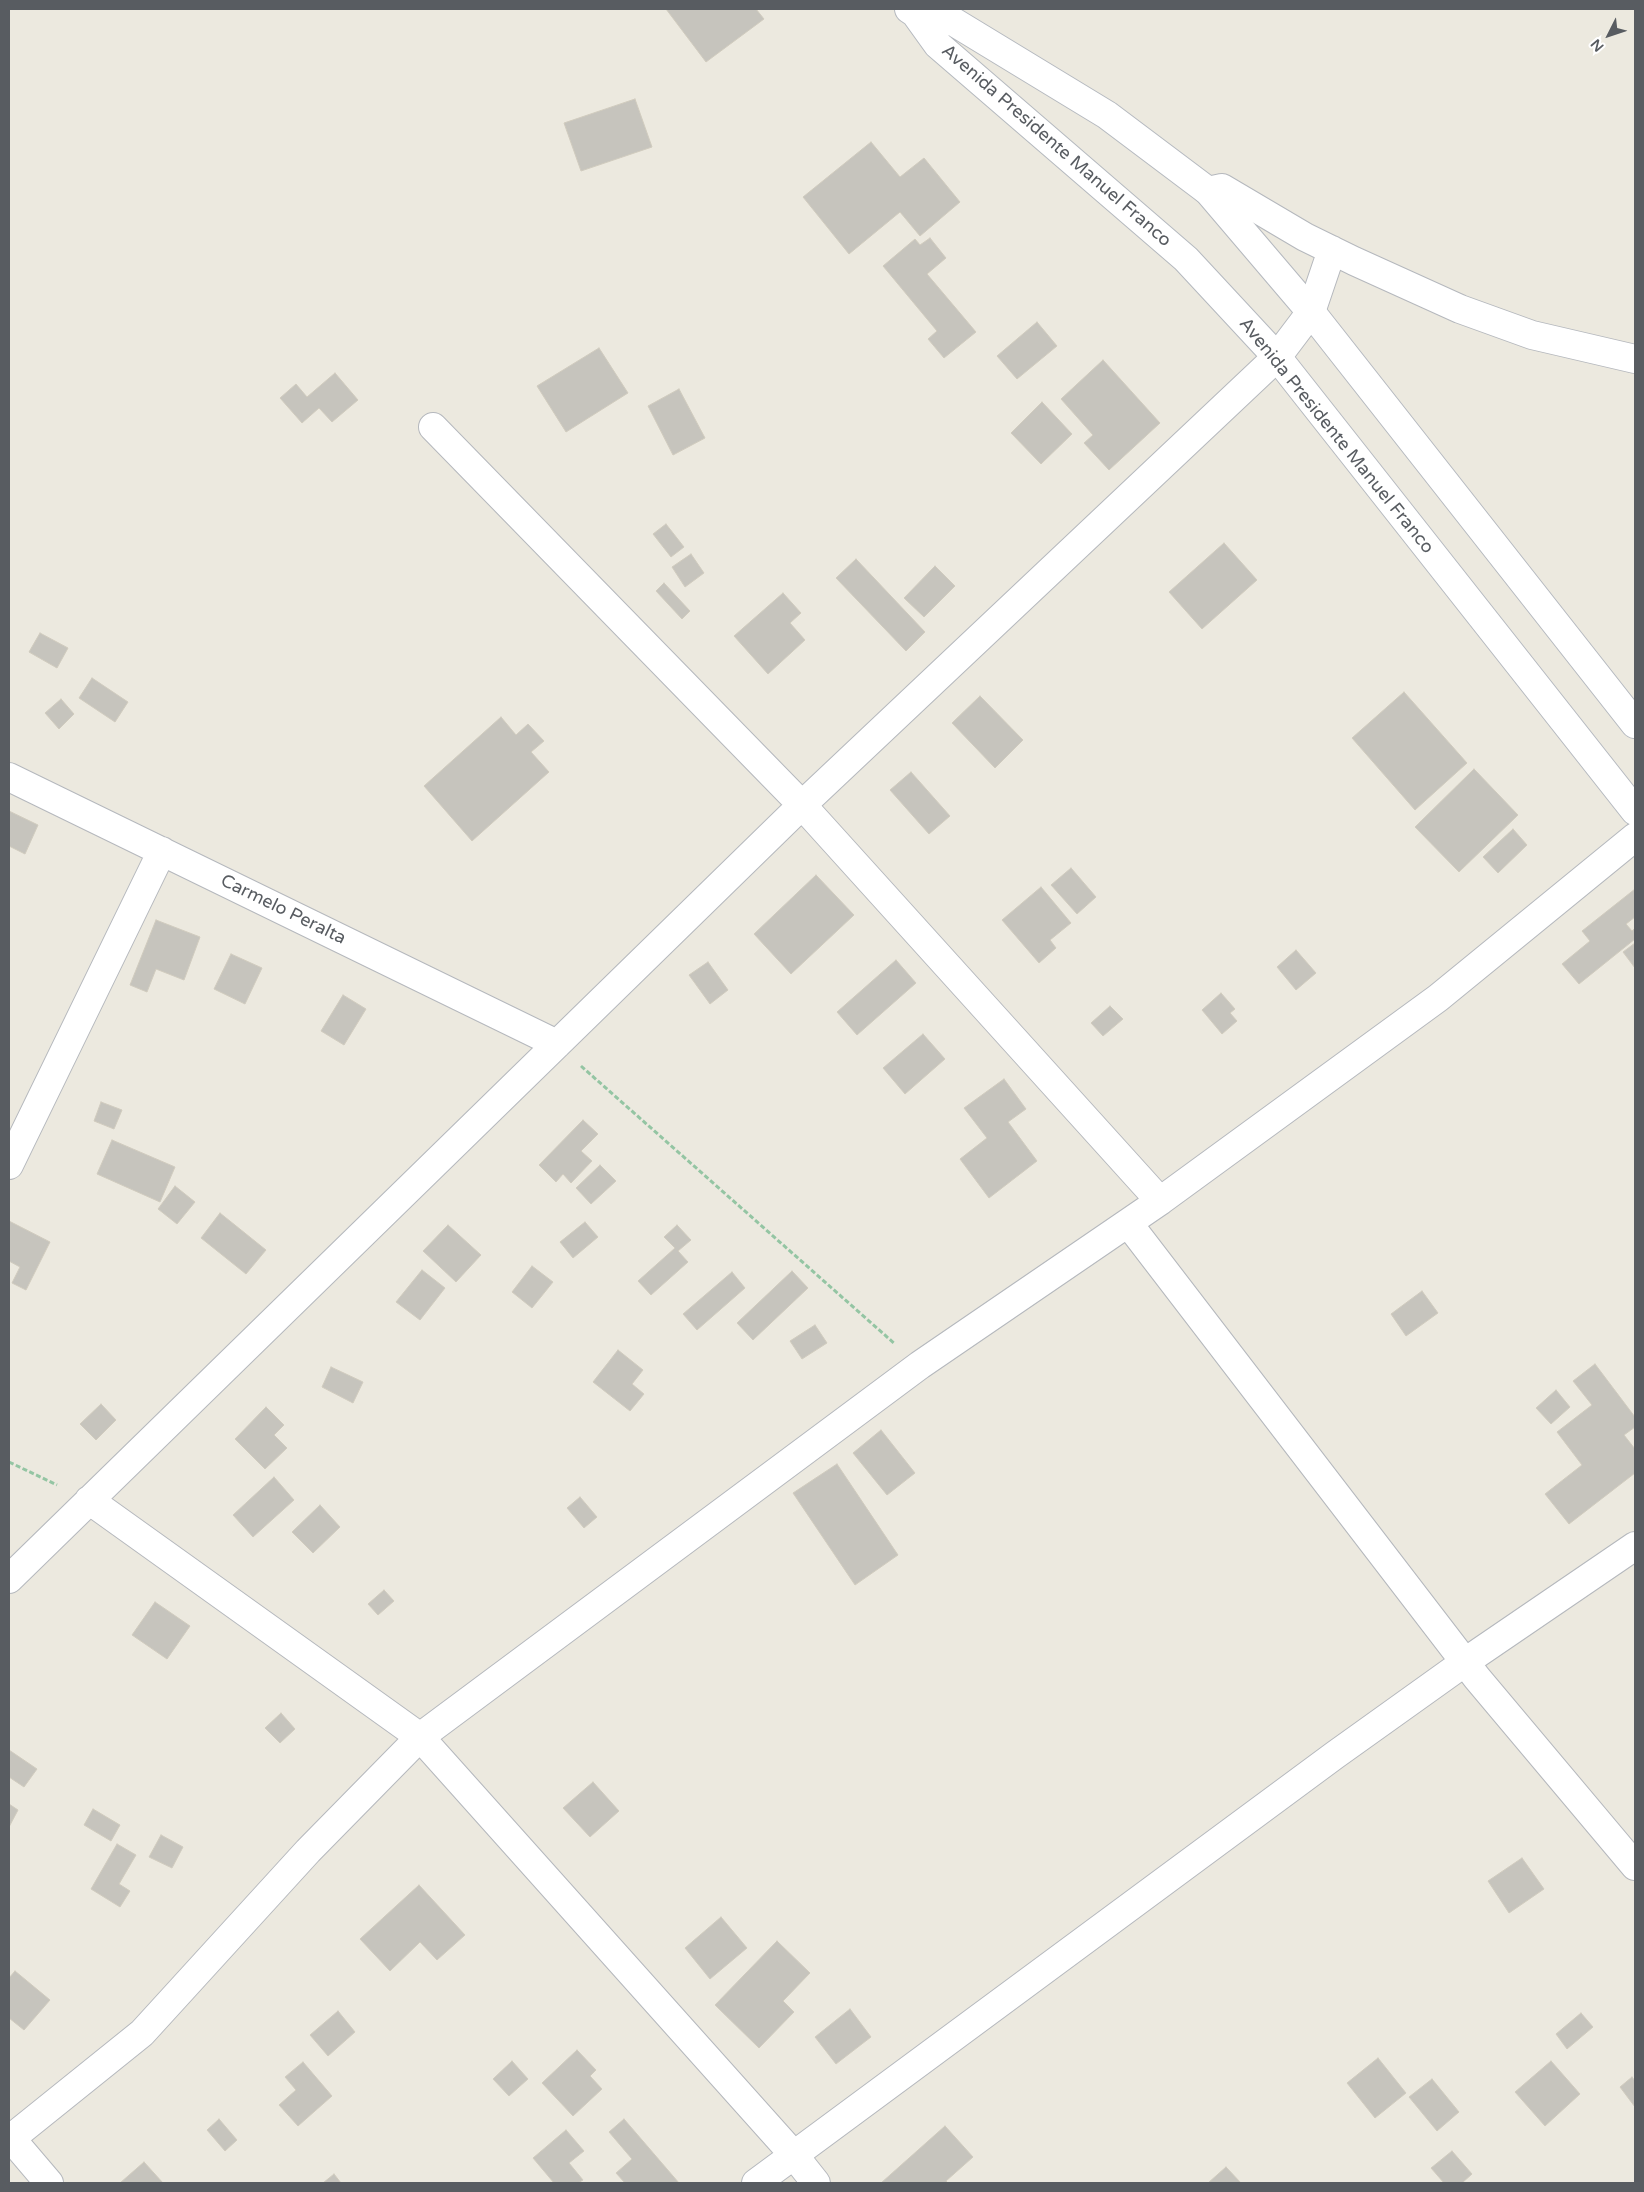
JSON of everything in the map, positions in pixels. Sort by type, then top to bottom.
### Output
[{"type":"street","name":"Avenida Presidente Manuel Franco","points":[[911,11],[954,22],[971,32],[1107,115],[1208,191],[1311,312],[1635,724]]},
{"type":"street","name":"Avenida Presidente Manuel Franco","points":[[911,11],[938,45],[1186,259],[1276,356],[1635,811]]},
{"type":"street","points":[[1208,191],[1222,188],[1332,250],[1460,309],[1532,335],[1635,359]]},
{"type":"street","points":[[9,1579],[802,805],[1276,356],[1311,312],[1332,250]]},
{"type":"street","points":[[433,427],[802,805],[1160,1201]]},
{"type":"street","name":"Carmelo Peralta","points":[[9,777],[557,1044]]},
{"type":"street","points":[[49,2183],[10,2138],[142,2033],[308,1851],[420,1737],[920,1366],[1160,1201],[1438,998],[1635,837]]},
{"type":"street","points":[[9,1165],[162,852]]},
{"type":"street","points":[[1128,1222],[1465,1662],[1635,1866]]},
{"type":"street","points":[[89,1500],[420,1737],[793,2154],[816,2183]]},
{"type":"street","points":[[756,2183],[1335,1755],[1465,1662],[1635,1546]]},
{"type":"path","points":[[557,1044],[920,1366]]},
{"type":"path","points":[[9,1462],[89,1500]]},
{"type":"building","points":[[666,9],[756,9],[764,19],[706,62]]},
{"type":"building","points":[[635,99],[652,147],[581,171],[564,123]]},
{"type":"building","points":[[871,142],[900,177],[924,158],[960,202],[920,236],[900,212],[849,254],[803,197]]},
{"type":"building","points":[[930,238],[946,258],[927,274],[976,332],[944,358],[928,339],[937,331],[883,266],[915,239],[920,245]]},
{"type":"building","points":[[1037,322],[1057,346],[1017,379],[997,356]]},
{"type":"building","points":[[599,348],[628,393],[566,432],[537,386]]},
{"type":"building","points":[[1103,360],[1160,423],[1109,470],[1084,443],[1093,435],[1061,399]]},
{"type":"building","points":[[335,373],[358,400],[332,422],[319,408],[302,423],[280,398],[296,384],[307,397]]},
{"type":"building","points":[[679,389],[705,438],[673,455],[648,406]]},
{"type":"building","points":[[1042,402],[1072,434],[1041,464],[1011,433]]},
{"type":"building","points":[[666,524],[684,547],[671,557],[653,534]]},
{"type":"building","points":[[1224,543],[1257,580],[1202,629],[1169,592]]},
{"type":"building","points":[[691,554],[704,573],[685,587],[672,567]]},
{"type":"building","points":[[856,559],[925,632],[906,651],[836,578]]},
{"type":"building","points":[[935,566],[955,586],[924,617],[904,598]]},
{"type":"building","points":[[664,583],[690,611],[682,619],[656,591]]},
{"type":"building","points":[[783,593],[801,613],[790,623],[805,640],[768,674],[734,636]]},
{"type":"building","points":[[40,633],[68,648],[57,668],[29,652]]},
{"type":"building","points":[[92,678],[128,702],[115,722],[79,698]]},
{"type":"building","points":[[1404,692],[1467,763],[1415,810],[1352,738]]},
{"type":"building","points":[[980,696],[1023,740],[995,768],[952,723]]},
{"type":"building","points":[[61,699],[74,714],[59,729],[45,713]]},
{"type":"building","points":[[501,717],[516,735],[528,724],[544,741],[531,752],[549,772],[472,841],[424,786]]},
{"type":"building","points":[[1474,769],[1518,815],[1459,872],[1415,827]]},
{"type":"building","points":[[911,772],[950,816],[929,834],[890,790]]},
{"type":"building","points":[[9,811],[38,825],[25,854],[9,846]]},
{"type":"building","points":[[1513,829],[1527,845],[1498,873],[1483,857]]},
{"type":"building","points":[[1071,868],[1096,897],[1077,914],[1051,885]]},
{"type":"building","points":[[816,875],[854,915],[791,974],[754,934]]},
{"type":"building","points":[[1041,887],[1071,923],[1050,940],[1056,948],[1039,963],[1002,920]]},
{"type":"building","points":[[1635,889],[1635,917],[1626,924],[1632,931],[1635,928],[1635,939],[1579,984],[1562,964],[1590,941],[1582,931]]},
{"type":"building","points":[[156,920],[200,937],[184,980],[156,969],[147,992],[130,985]]},
{"type":"building","points":[[1635,943],[1635,968],[1623,952]]},
{"type":"building","points":[[1296,950],[1316,973],[1296,990],[1277,967]]},
{"type":"building","points":[[231,954],[262,968],[245,1004],[214,989]]},
{"type":"building","points":[[896,960],[916,983],[857,1035],[837,1012]]},
{"type":"building","points":[[708,962],[728,990],[710,1004],[689,975]]},
{"type":"building","points":[[1221,993],[1235,1009],[1230,1013],[1237,1021],[1222,1034],[1202,1010]]},
{"type":"building","points":[[343,995],[366,1009],[344,1045],[321,1031]]},
{"type":"building","points":[[1110,1006],[1123,1019],[1103,1036],[1091,1023]]},
{"type":"building","points":[[923,1034],[945,1059],[905,1094],[883,1068]]},
{"type":"building","points":[[1004,1079],[1026,1109],[1008,1122],[1037,1161],[989,1198],[960,1159],[987,1138],[964,1108]]},
{"type":"building","points":[[101,1102],[122,1110],[114,1129],[94,1121]]},
{"type":"building","points":[[583,1120],[598,1134],[581,1151],[592,1161],[571,1183],[563,1174],[556,1182],[539,1165]]},
{"type":"building","points":[[112,1140],[175,1167],[160,1202],[97,1174]]},
{"type":"building","points":[[600,1165],[616,1181],[591,1204],[576,1188]]},
{"type":"building","points":[[175,1186],[195,1202],[177,1224],[158,1209]]},
{"type":"building","points":[[220,1213],[266,1250],[246,1274],[201,1238]]},
{"type":"building","points":[[9,1221],[50,1242],[26,1290],[12,1283],[20,1267],[9,1261]]},
{"type":"building","points":[[585,1222],[598,1237],[573,1258],[560,1242]]},
{"type":"building","points":[[448,1225],[481,1255],[456,1282],[423,1251]]},
{"type":"building","points":[[677,1225],[691,1240],[678,1251],[688,1262],[651,1295],[638,1281],[675,1248],[664,1237]]},
{"type":"building","points":[[532,1266],[553,1282],[532,1308],[512,1292]]},
{"type":"building","points":[[422,1270],[445,1288],[420,1320],[396,1302]]},
{"type":"building","points":[[792,1271],[808,1288],[753,1340],[737,1323]]},
{"type":"building","points":[[732,1272],[745,1288],[697,1330],[683,1314]]},
{"type":"building","points":[[1422,1291],[1438,1313],[1406,1336],[1391,1314]]},
{"type":"building","points":[[815,1325],[827,1343],[802,1359],[790,1341]]},
{"type":"building","points":[[618,1350],[643,1370],[632,1384],[644,1394],[630,1411],[593,1382]]},
{"type":"building","points":[[1595,1364],[1635,1417],[1635,1427],[1624,1435],[1635,1449],[1635,1473],[1569,1524],[1545,1494],[1582,1465],[1557,1432],[1592,1405],[1573,1381]]},
{"type":"building","points":[[331,1367],[363,1382],[353,1403],[322,1387]]},
{"type":"building","points":[[1556,1390],[1570,1407],[1551,1424],[1536,1408]]},
{"type":"building","points":[[101,1404],[116,1420],[96,1440],[80,1424]]},
{"type":"building","points":[[266,1407],[284,1425],[274,1435],[287,1448],[265,1469],[235,1439]]},
{"type":"building","points":[[881,1430],[915,1473],[887,1495],[853,1453]]},
{"type":"building","points":[[837,1464],[898,1555],[855,1585],[793,1493]]},
{"type":"building","points":[[274,1477],[294,1500],[253,1537],[233,1515]]},
{"type":"building","points":[[580,1497],[597,1517],[584,1528],[567,1508]]},
{"type":"building","points":[[320,1505],[340,1527],[313,1553],[292,1532]]},
{"type":"building","points":[[384,1590],[394,1601],[378,1615],[368,1604]]},
{"type":"building","points":[[155,1602],[190,1626],[167,1659],[132,1635]]},
{"type":"building","points":[[281,1713],[295,1729],[280,1743],[265,1728]]},
{"type":"building","points":[[9,1750],[37,1769],[24,1787],[9,1777]]},
{"type":"building","points":[[593,1782],[619,1811],[590,1837],[563,1808]]},
{"type":"building","points":[[9,1804],[18,1810],[9,1827]]},
{"type":"building","points":[[93,1809],[120,1825],[111,1841],[84,1825]]},
{"type":"building","points":[[161,1835],[183,1847],[172,1868],[149,1857]]},
{"type":"building","points":[[117,1844],[136,1855],[119,1884],[130,1891],[120,1907],[91,1889]]},
{"type":"building","points":[[1522,1858],[1544,1889],[1509,1913],[1488,1881]]},
{"type":"building","points":[[419,1885],[465,1935],[437,1960],[420,1942],[390,1971],[360,1939]]},
{"type":"building","points":[[721,1917],[747,1948],[710,1979],[685,1948]]},
{"type":"building","points":[[777,1941],[810,1973],[783,2001],[794,2012],[759,2048],[715,2005]]},
{"type":"building","points":[[15,1971],[50,2000],[24,2030],[9,2018],[9,1978]]},
{"type":"building","points":[[850,2009],[871,2037],[836,2064],[815,2037]]},
{"type":"building","points":[[338,2011],[355,2032],[328,2056],[310,2035]]},
{"type":"building","points":[[1581,2013],[1593,2027],[1567,2049],[1556,2034]]},
{"type":"building","points":[[577,2050],[596,2070],[590,2076],[602,2089],[573,2116],[542,2083]]},
{"type":"building","points":[[1378,2058],[1406,2093],[1375,2118],[1347,2083]]},
{"type":"building","points":[[512,2061],[528,2079],[509,2096],[493,2079]]},
{"type":"building","points":[[1551,2061],[1580,2094],[1545,2126],[1515,2092]]},
{"type":"building","points":[[303,2062],[332,2096],[298,2126],[279,2105],[296,2090],[285,2077]]},
{"type":"building","points":[[1632,2077],[1635,2081],[1635,2107],[1620,2087]]},
{"type":"building","points":[[1432,2079],[1459,2112],[1437,2131],[1409,2097]]},
{"type":"building","points":[[219,2119],[237,2140],[225,2151],[207,2130]]},
{"type":"building","points":[[624,2119],[679,2183],[625,2183],[616,2173],[632,2159],[609,2132]]},
{"type":"building","points":[[945,2126],[973,2157],[946,2181],[948,2183],[881,2183]]},
{"type":"building","points":[[566,2130],[584,2151],[569,2163],[583,2180],[578,2183],[554,2183],[533,2158]]},
{"type":"building","points":[[1452,2151],[1472,2174],[1462,2183],[1444,2183],[1431,2168]]},
{"type":"building","points":[[144,2162],[163,2183],[120,2183]]},
{"type":"building","points":[[1226,2167],[1241,2183],[1208,2183]]},
{"type":"building","points":[[334,2174],[341,2183],[323,2183]]}]
